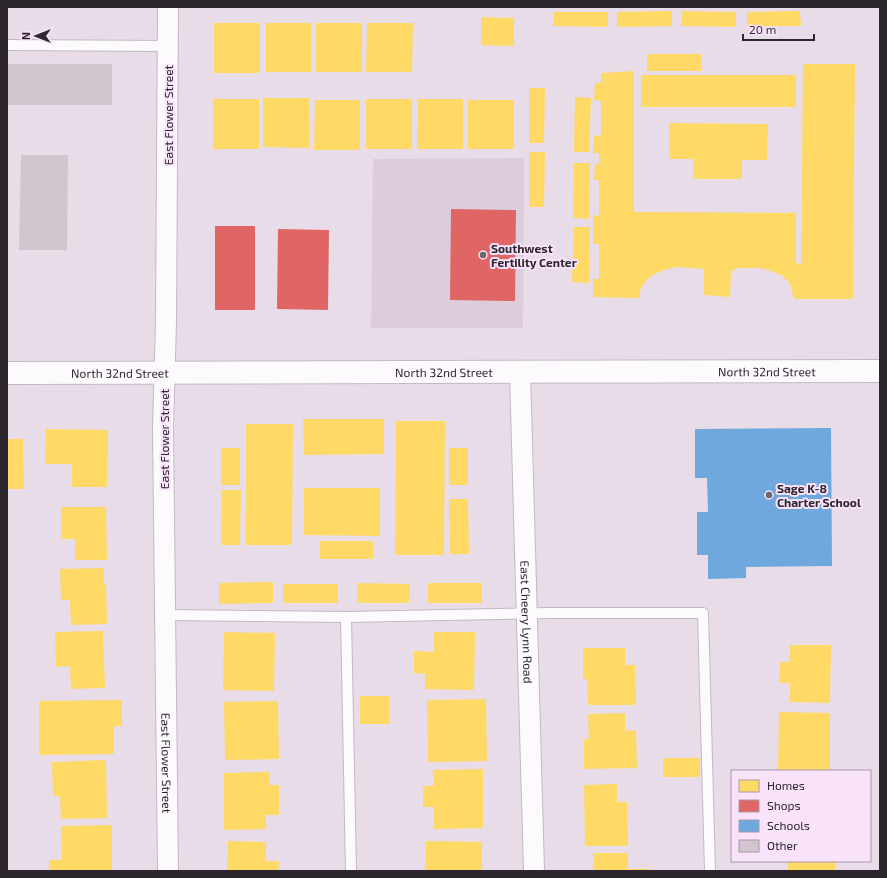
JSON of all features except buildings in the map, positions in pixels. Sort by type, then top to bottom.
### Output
[{"type":"main road","name":"North 32nd Street","points":[[7,373],[880,371]]},
{"type":"street","name":"East Flower Street","points":[[168,7],[167,186],[162,429],[168,871]]},
{"type":"street","name":"East Cheery Lynn Road","points":[[520,372],[534,871]]},
{"type":"lane","points":[[7,45],[168,46]]},
{"type":"lane","points":[[164,615],[346,617],[526,613],[703,613],[710,871]]},
{"type":"lane","points":[[346,617],[351,871]]},
{"type":"shaded area","points":[[524,158],[523,328],[371,328],[373,159]]},
{"type":"place","name":"Southwest Fertility Center","points":[[483,255]]},
{"type":"place","name":"Sage K-8 Charter School","points":[[769,495]]}]
